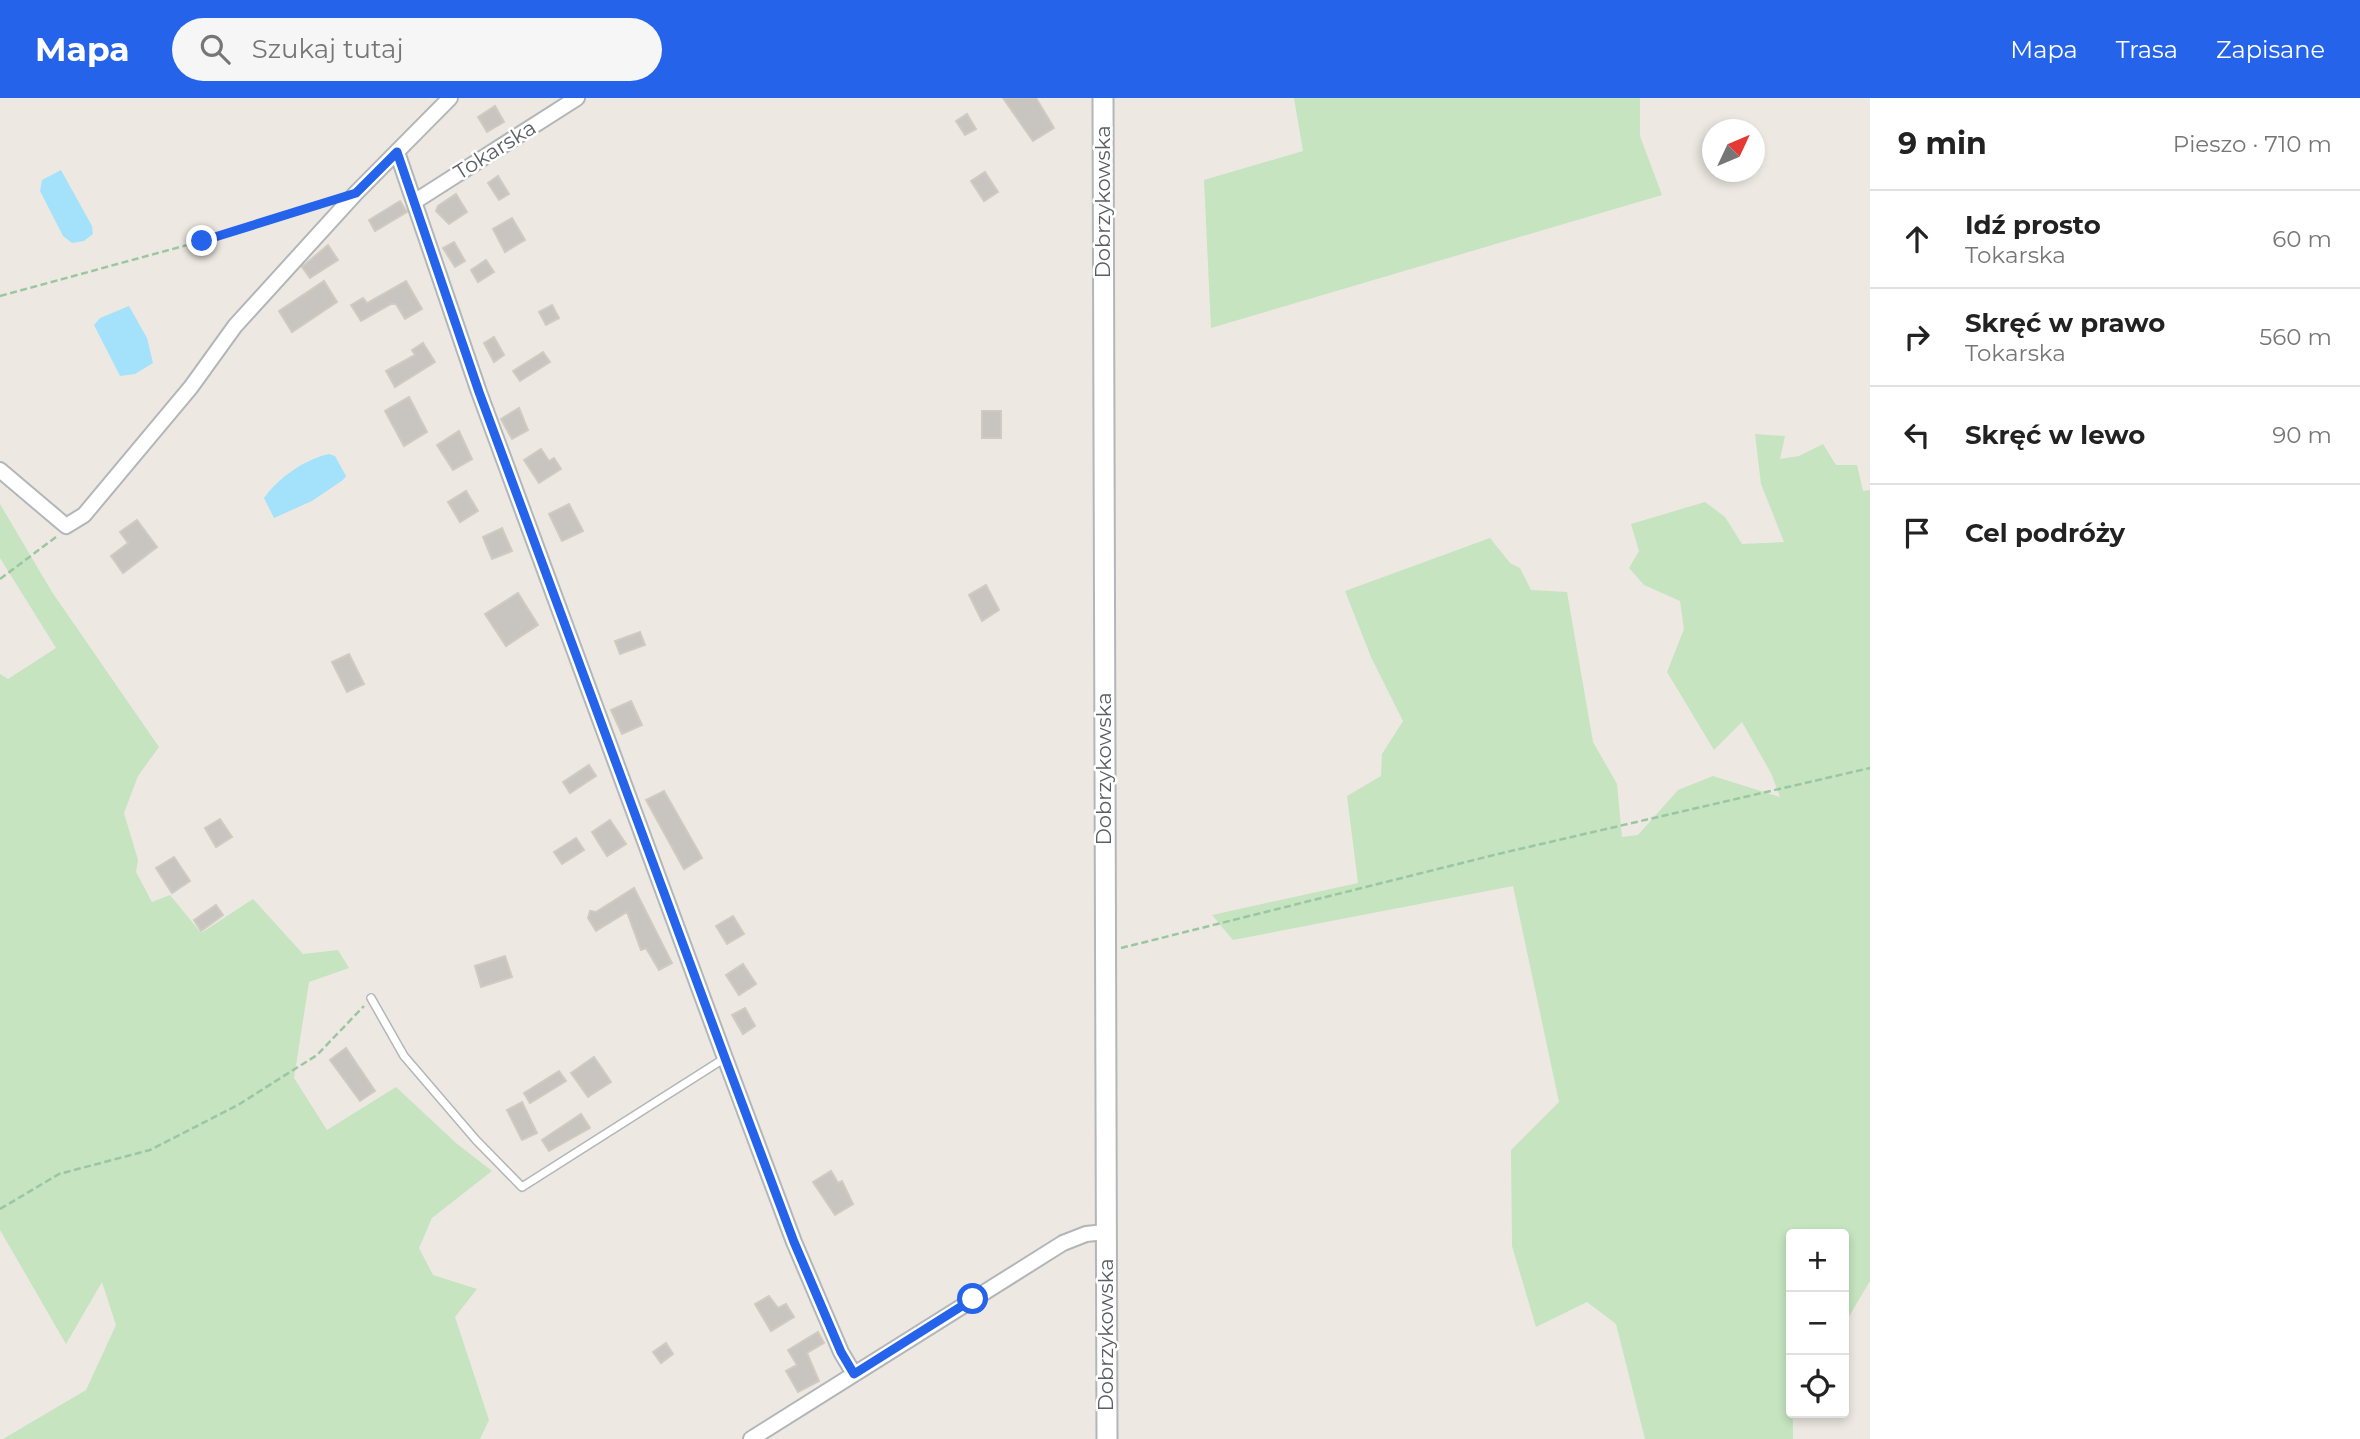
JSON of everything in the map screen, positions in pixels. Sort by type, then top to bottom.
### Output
[{"type":"main road","name":"Dobrzykowska","points":[[1103,98],[1107,1439]]},
{"type":"street","points":[[0,470],[66,526],[85,515],[191,387],[235,326],[356,193],[450,98]]},
{"type":"street","name":"Tokarska","points":[[414,202],[577,98]]},
{"type":"street","points":[[397,152],[484,405],[725,1058],[794,1242],[841,1352],[854,1374]]},
{"type":"street","points":[[751,1439],[1063,1243],[1086,1234],[1105,1232]]},
{"type":"lane","points":[[371,998],[404,1056],[476,1140],[522,1187],[725,1058]]},
{"type":"path","points":[[0,296],[202,241],[356,193]]},
{"type":"path","points":[[0,579],[85,515]]},
{"type":"path","points":[[1104,953],[1498,854],[1870,768]]},
{"type":"path","points":[[0,1209],[59,1174],[150,1150],[238,1105],[317,1055],[371,998]]},
{"type":"green space","points":[[1294,98],[1640,98],[1640,136],[1662,195],[1211,328],[1204,180],[1303,151]]},
{"type":"green space","points":[[1755,434],[1785,436],[1780,459],[1799,456],[1823,444],[1836,465],[1857,465],[1863,491],[1870,490],[1870,1281],[1849,1317],[1849,1229],[1786,1229],[1786,1418],[1793,1418],[1793,1439],[1645,1439],[1616,1324],[1587,1302],[1536,1327],[1512,1246],[1511,1150],[1559,1102],[1513,886],[1233,940],[1212,915],[1358,883],[1347,796],[1381,776],[1382,754],[1403,721],[1371,657],[1345,591],[1490,538],[1510,563],[1520,568],[1531,590],[1567,592],[1593,742],[1617,784],[1622,837],[1638,835],[1678,790],[1713,776],[1780,797],[1771,773],[1742,722],[1714,750],[1667,672],[1684,629],[1680,601],[1644,585],[1629,568],[1639,551],[1631,524],[1705,502],[1725,517],[1742,544],[1784,542],[1761,484]]},
{"type":"green space","points":[[0,504],[52,592],[159,747],[138,776],[124,813],[138,860],[136,872],[152,902],[170,895],[201,933],[253,899],[303,954],[338,950],[349,968],[309,982],[294,1078],[327,1130],[396,1087],[456,1143],[492,1171],[432,1218],[419,1248],[433,1275],[477,1289],[455,1317],[489,1420],[480,1439],[3,1439],[86,1390],[116,1325],[102,1282],[66,1344],[0,1230],[0,674],[8,679],[56,648],[0,558]]},
{"type":"water","points":[[61,170],[92,226],[93,234],[84,241],[72,243],[63,236],[40,191],[42,180]]},
{"type":"water","points":[[129,306],[147,338],[153,363],[135,374],[120,376],[94,325],[100,318]]},
{"type":"water","points":[[329,454],[335,456],[346,476],[343,480],[312,501],[274,518],[264,498],[270,491],[302,465]]},
{"type":"building","points":[[1003,98],[1036,98],[1054,128],[1033,141]]},
{"type":"building","points":[[495,106],[504,122],[487,132],[478,117]]},
{"type":"building","points":[[967,114],[976,129],[965,135],[956,121]]},
{"type":"building","points":[[985,172],[998,192],[984,201],[971,181]]},
{"type":"building","points":[[498,176],[509,194],[499,200],[488,183]]},
{"type":"building","points":[[456,194],[467,212],[449,224],[436,211],[438,206]]},
{"type":"building","points":[[400,201],[407,212],[375,231],[369,220]]},
{"type":"building","points":[[512,218],[525,240],[505,252],[493,229]]},
{"type":"building","points":[[454,242],[465,261],[455,267],[443,248]]},
{"type":"building","points":[[328,245],[338,260],[310,278],[302,267]]},
{"type":"building","points":[[486,260],[494,272],[478,282],[471,270]]},
{"type":"building","points":[[324,281],[337,302],[292,332],[279,311]]},
{"type":"building","points":[[406,281],[422,309],[405,319],[396,304],[391,304],[361,321],[351,305],[363,298],[367,303]]},
{"type":"building","points":[[552,305],[559,318],[546,325],[539,312]]},
{"type":"building","points":[[494,337],[504,355],[494,362],[484,343]]},
{"type":"building","points":[[423,343],[435,362],[395,387],[386,371],[415,355],[412,350]]},
{"type":"building","points":[[543,352],[550,362],[520,381],[513,371]]},
{"type":"building","points":[[409,397],[427,432],[404,446],[385,411]]},
{"type":"building","points":[[519,408],[528,430],[512,439],[501,419]]},
{"type":"building","points":[[982,411],[1001,411],[1001,438],[982,438]]},
{"type":"building","points":[[459,431],[472,459],[453,470],[437,445]]},
{"type":"building","points":[[541,449],[549,461],[554,458],[561,469],[539,483],[524,460]]},
{"type":"building","points":[[466,491],[478,511],[460,522],[448,502]]},
{"type":"building","points":[[569,504],[583,531],[562,541],[549,514]]},
{"type":"building","points":[[137,520],[157,547],[123,573],[111,556],[128,543],[120,532]]},
{"type":"building","points":[[502,528],[512,551],[492,559],[483,537]]},
{"type":"building","points":[[986,585],[999,610],[982,621],[969,595]]},
{"type":"building","points":[[518,593],[538,625],[506,646],[485,614]]},
{"type":"building","points":[[640,632],[645,645],[620,654],[615,641]]},
{"type":"building","points":[[349,654],[364,684],[347,692],[332,662]]},
{"type":"building","points":[[631,701],[642,725],[622,734],[611,710]]},
{"type":"building","points":[[589,765],[596,776],[570,793],[563,782]]},
{"type":"building","points":[[664,791],[702,858],[684,869],[646,800]]},
{"type":"building","points":[[220,819],[232,837],[216,847],[205,828]]},
{"type":"building","points":[[610,820],[626,844],[607,856],[592,832]]},
{"type":"building","points":[[576,838],[584,850],[562,864],[554,852]]},
{"type":"building","points":[[174,857],[190,881],[172,893],[156,868]]},
{"type":"building","points":[[634,888],[672,963],[659,970],[646,948],[641,950],[627,912],[596,931],[588,918],[590,911],[596,912]]},
{"type":"building","points":[[216,905],[223,915],[201,931],[194,920]]},
{"type":"building","points":[[733,916],[744,934],[727,944],[716,926]]},
{"type":"building","points":[[505,956],[512,977],[481,987],[475,966]]},
{"type":"building","points":[[743,964],[756,984],[739,995],[726,975]]},
{"type":"building","points":[[745,1008],[755,1026],[743,1034],[732,1015]]},
{"type":"building","points":[[346,1048],[375,1091],[360,1101],[330,1060]]},
{"type":"building","points":[[594,1057],[611,1082],[588,1097],[571,1073]]},
{"type":"building","points":[[559,1071],[566,1081],[530,1103],[524,1093]]},
{"type":"building","points":[[522,1102],[537,1133],[522,1140],[507,1110]]},
{"type":"building","points":[[581,1114],[590,1128],[549,1151],[542,1140]]},
{"type":"building","points":[[831,1171],[838,1183],[842,1181],[853,1204],[835,1215],[813,1182]]},
{"type":"building","points":[[769,1296],[778,1308],[786,1304],[794,1317],[771,1331],[755,1304]]},
{"type":"building","points":[[818,1332],[824,1343],[807,1353],[819,1381],[798,1392],[786,1371],[797,1365],[788,1350]]},
{"type":"building","points":[[666,1343],[673,1354],[661,1363],[653,1352]]},
{"type":"route","points":[[202,241],[356,193],[397,152],[479,392],[608,745],[794,1242],[841,1352],[854,1374],[973,1299]]}]
